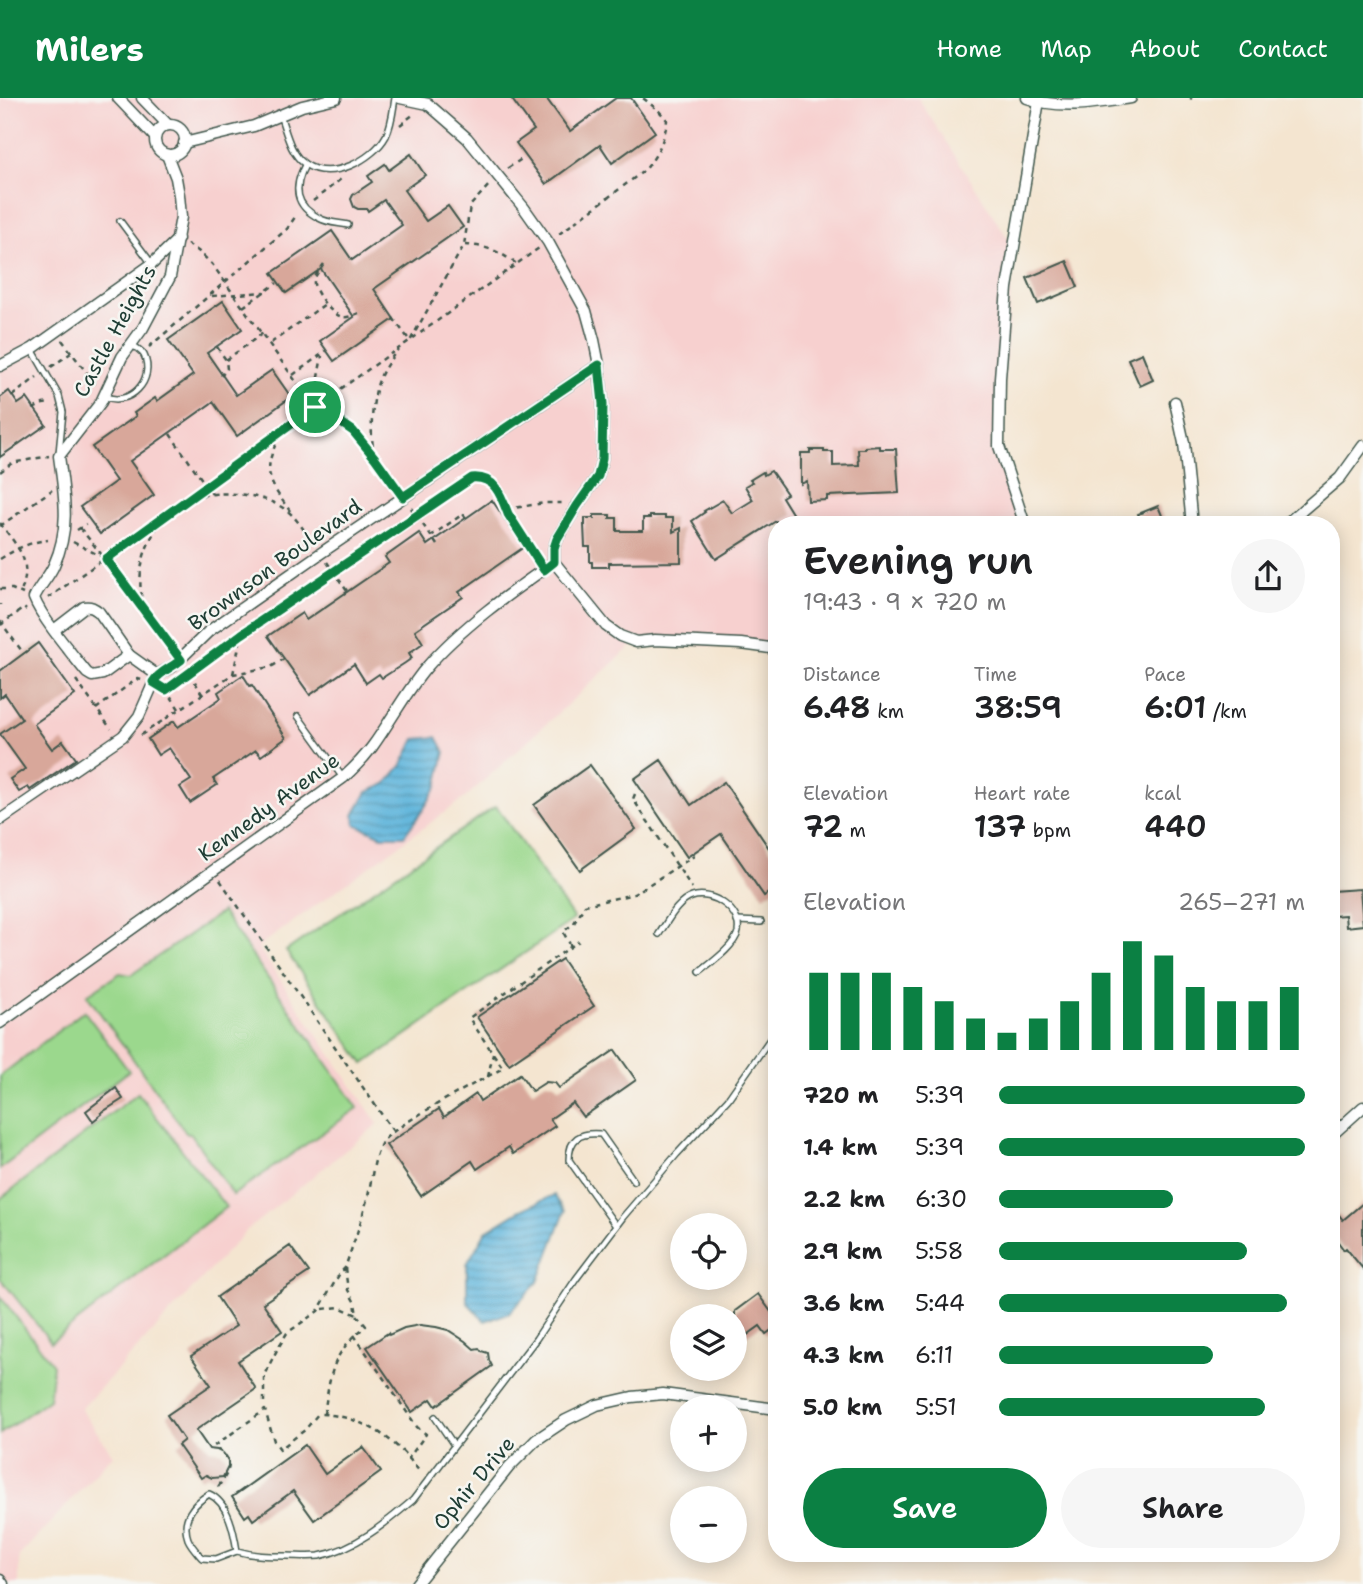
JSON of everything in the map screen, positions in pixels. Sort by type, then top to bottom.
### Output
[{"type":"street","points":[[118,98],[155,137],[156,146],[162,153],[176,153],[183,147],[185,138],[181,130],[173,125],[160,129],[155,137]]},
{"type":"street","points":[[142,98],[168,125]]},
{"type":"street","points":[[184,143],[254,126],[302,106],[336,98]]},
{"type":"street","points":[[403,98],[428,104],[467,138],[548,242],[586,312],[599,365],[603,404],[602,459],[598,476],[557,539],[554,562],[606,626],[620,636],[636,642],[655,640],[768,648]]},
{"type":"street","points":[[1022,516],[999,446],[1000,378],[1007,288],[1033,99],[1093,104],[1131,98]]},
{"type":"street","name":"Castle Heights","points":[[59,456],[104,396],[122,357],[142,328],[170,277],[181,217],[176,177],[167,155]]},
{"type":"street","points":[[0,366],[32,349],[152,264],[178,239]]},
{"type":"street","name":"Brownson Boulevard","points":[[155,679],[181,660],[209,631],[599,365]]},
{"type":"street","points":[[1175,402],[1184,443],[1191,516]]},
{"type":"street","points":[[1296,516],[1340,478],[1363,446]]},
{"type":"street","points":[[59,456],[65,507],[64,539],[47,580],[34,598],[37,606],[87,673],[92,676],[103,674],[129,655]]},
{"type":"street","name":"Kennedy Avenue","points":[[0,1023],[358,765],[428,666],[466,630],[554,562]]},
{"type":"street","points":[[0,820],[122,736],[139,716],[155,679],[129,655],[99,612],[89,606],[54,630]]},
{"type":"street","points":[[1340,1128],[1363,1107]]},
{"type":"street","name":"Ophir Drive","points":[[416,1584],[509,1467],[536,1440],[566,1420],[597,1405],[632,1397],[663,1394],[768,1408]]},
{"type":"lane","points":[[280,115],[290,143],[305,165],[331,170],[348,167],[374,151],[386,135],[403,98]]},
{"type":"lane","points":[[305,165],[298,186],[298,196],[304,208],[321,219],[348,225]]},
{"type":"lane","points":[[120,221],[152,264]]},
{"type":"lane","points":[[104,396],[120,400],[138,391],[143,383],[146,364],[143,352],[131,344]]},
{"type":"lane","points":[[32,349],[61,403],[63,412],[59,456]]},
{"type":"lane","points":[[298,716],[342,778]]},
{"type":"lane","points":[[659,934],[682,902],[693,896],[714,898],[733,912],[738,933],[731,945],[700,972]]},
{"type":"lane","points":[[737,922],[761,922]]},
{"type":"lane","points":[[237,1551],[234,1531],[222,1506],[213,1495],[208,1494],[195,1503],[186,1530],[189,1542],[202,1558],[216,1559],[237,1551],[255,1556],[318,1556],[337,1551],[388,1521],[413,1500],[536,1339],[616,1226],[728,1099],[768,1042]]},
{"type":"lane","points":[[616,1226],[569,1160],[569,1150],[575,1139],[588,1133],[601,1133],[634,1181]]},
{"type":"lane","points":[[435,1417],[454,1445]]},
{"type":"path","points":[[23,654],[1,624],[24,608],[28,612],[86,570],[106,559],[645,170],[666,134],[667,120],[643,98]]},
{"type":"path","points":[[386,135],[428,104]]},
{"type":"path","points":[[410,341],[464,245],[470,206],[498,175],[523,158]]},
{"type":"path","points":[[143,352],[287,229],[295,216],[343,177],[348,167]]},
{"type":"path","points":[[178,239],[198,251],[212,264],[322,418]]},
{"type":"path","points":[[464,245],[482,246],[498,251],[517,264]]},
{"type":"path","points":[[324,264],[315,277],[314,284],[325,304],[339,317],[359,313]]},
{"type":"path","points":[[243,307],[277,283]]},
{"type":"path","points":[[211,296],[265,292]]},
{"type":"path","points":[[270,343],[325,304]]},
{"type":"path","points":[[393,318],[410,341]]},
{"type":"path","points":[[56,332],[104,396]]},
{"type":"path","points":[[226,360],[262,333]]},
{"type":"path","points":[[217,347],[226,360],[227,369],[221,376]]},
{"type":"path","points":[[375,458],[372,426],[377,384],[398,349]]},
{"type":"path","points":[[293,375],[324,353],[315,390],[307,396]]},
{"type":"path","points":[[304,390],[312,385],[316,387]]},
{"type":"path","points":[[33,409],[43,404],[61,403]]},
{"type":"path","points":[[298,420],[333,419],[348,426],[375,458],[438,545]]},
{"type":"path","points":[[281,433],[270,454],[270,474],[274,489],[347,592]]},
{"type":"path","points":[[170,434],[212,494]]},
{"type":"path","points":[[0,472],[12,463],[59,456]]},
{"type":"path","points":[[166,690],[242,634],[472,478],[482,477],[489,480],[502,497],[506,509],[544,570]]},
{"type":"path","points":[[0,589],[21,592],[26,576],[22,555],[1,525],[63,482]]},
{"type":"path","points":[[190,499],[212,494],[248,495],[292,514]]},
{"type":"path","points":[[506,509],[545,503],[577,506]]},
{"type":"path","points":[[431,536],[463,514],[466,518]]},
{"type":"path","points":[[144,609],[141,564],[152,534],[165,515]]},
{"type":"path","points":[[80,528],[144,609],[202,694]]},
{"type":"path","points":[[0,559],[30,543],[64,539],[106,559]]},
{"type":"path","points":[[233,674],[242,634]]},
{"type":"path","points":[[96,709],[137,679],[155,679],[179,709]]},
{"type":"path","points":[[635,794],[633,799],[697,896]]},
{"type":"path","points":[[571,946],[563,932],[574,923],[585,905],[634,894],[694,856]]},
{"type":"path","points":[[214,871],[394,1131]]},
{"type":"path","points":[[357,1315],[355,1303],[348,1290],[345,1268],[382,1142],[394,1131],[503,1068],[469,1018],[579,941]]},
{"type":"path","points":[[488,1077],[493,1053]]},
{"type":"path","points":[[264,1402],[264,1375],[278,1348],[287,1334],[318,1311],[345,1268]]},
{"type":"path","points":[[323,1309],[339,1307],[357,1315],[366,1326],[354,1335],[338,1355],[331,1375],[324,1414]]},
{"type":"path","points":[[354,1335],[417,1427],[426,1434],[408,1459]]},
{"type":"path","points":[[213,1495],[229,1471],[229,1460],[214,1446],[265,1410],[274,1441],[280,1449],[305,1430],[318,1414],[349,1418],[398,1447],[427,1481]]},
{"type":"shaded area","points":[[0,98],[918,98],[1014,248],[999,446],[1022,516],[768,516],[768,649],[636,642],[466,797],[258,947],[378,1124],[247,1230],[81,1409],[113,1455],[19,1556],[19,1584],[0,1584]]},
{"type":"green space","points":[[496,806],[574,919],[364,1064],[286,951]]},
{"type":"green space","points":[[222,912],[358,1108],[233,1195],[87,995],[120,973],[131,975]]},
{"type":"green space","points":[[84,1011],[129,1071],[0,1169],[0,1076]]},
{"type":"green space","points":[[138,1093],[226,1207],[51,1342],[0,1278],[0,1199]]},
{"type":"green space","points":[[0,1296],[53,1365],[49,1399],[0,1434]]},
{"type":"water","points":[[437,737],[445,752],[437,787],[404,836],[382,836],[355,824],[354,815],[367,792],[386,784],[402,765],[415,739]]},
{"type":"water","points":[[554,1195],[565,1211],[538,1282],[509,1313],[485,1321],[467,1302],[467,1264],[486,1231],[519,1211]]},
{"type":"building","points":[[511,98],[546,98],[570,131],[616,98],[631,98],[655,132],[612,163],[600,145],[546,184],[516,143],[534,130]]},
{"type":"building","points":[[411,154],[425,175],[404,190],[426,221],[448,206],[463,227],[374,289],[394,319],[334,361],[320,341],[354,317],[321,269],[286,293],[272,273],[332,231],[352,260],[402,225],[384,200],[368,211],[354,207],[351,199],[372,182],[368,176],[385,164],[389,170]]},
{"type":"building","points":[[1067,261],[1078,287],[1038,304],[1027,278]]},
{"type":"building","points":[[223,301],[242,329],[207,353],[236,395],[272,370],[291,397],[237,436],[213,402],[130,461],[154,495],[100,534],[80,507],[116,481],[92,447],[136,416],[134,413],[155,398],[157,401],[193,375],[168,340]]},
{"type":"building","points":[[1142,353],[1153,380],[1140,386],[1128,359]]},
{"type":"building","points":[[9,391],[18,404],[27,398],[46,425],[0,457],[0,398]]},
{"type":"building","points":[[880,446],[880,449],[896,449],[899,493],[827,496],[827,500],[808,501],[807,481],[801,484],[801,453],[824,450],[833,452],[833,466],[859,465],[858,449]]},
{"type":"building","points":[[771,471],[787,494],[782,497],[793,515],[768,516],[768,526],[716,559],[692,521],[723,500],[732,513],[753,500],[745,486],[763,472],[764,475]]},
{"type":"building","points":[[492,500],[524,547],[459,592],[463,597],[415,630],[423,643],[409,653],[412,658],[405,663],[382,678],[379,674],[366,683],[354,664],[310,695],[268,636],[302,613],[306,620],[389,563],[385,557],[419,533],[427,545]]},
{"type":"building","points":[[1158,506],[1162,516],[1139,516],[1138,514]]},
{"type":"building","points":[[594,515],[617,518],[617,531],[643,531],[643,518],[650,516],[673,518],[673,532],[681,528],[681,562],[609,563],[609,567],[592,567],[590,547],[585,547],[584,525],[585,518],[594,518]]},
{"type":"building","points":[[38,643],[75,695],[34,724],[52,749],[63,741],[76,759],[30,790],[28,787],[19,792],[10,779],[25,769],[0,734],[22,719],[5,694],[0,698],[0,671]]},
{"type":"building","points":[[243,675],[286,738],[261,756],[256,750],[213,779],[217,785],[190,803],[180,787],[191,780],[169,748],[158,755],[148,739],[174,721],[178,727],[221,698],[218,692]]},
{"type":"building","points":[[661,760],[691,805],[724,782],[768,847],[768,893],[764,896],[721,834],[687,857],[634,779]]},
{"type":"building","points":[[590,765],[636,829],[580,870],[534,805]]},
{"type":"building","points":[[1360,889],[1363,925],[1346,927],[1345,915],[1340,915],[1340,890]]},
{"type":"building","points":[[562,959],[594,1006],[509,1064],[477,1017]]},
{"type":"building","points":[[615,1050],[636,1080],[583,1117],[573,1103],[550,1119],[555,1126],[513,1154],[509,1147],[477,1169],[472,1161],[421,1196],[386,1145],[439,1109],[444,1117],[476,1094],[480,1101],[520,1074],[532,1091],[546,1082],[555,1083],[559,1088]]},
{"type":"building","points":[[116,1088],[123,1099],[93,1121],[86,1111]]},
{"type":"building","points":[[1363,1203],[1363,1269],[1340,1245],[1340,1216],[1343,1220]]},
{"type":"building","points":[[290,1246],[309,1272],[263,1303],[282,1331],[238,1361],[256,1389],[196,1430],[209,1449],[223,1453],[228,1459],[228,1467],[223,1477],[212,1478],[206,1475],[201,1478],[178,1445],[184,1440],[167,1415],[211,1385],[191,1356],[236,1326],[217,1297]]},
{"type":"building","points":[[758,1294],[768,1308],[768,1333],[766,1334],[760,1326],[747,1335],[747,1304],[744,1304]]},
{"type":"building","points":[[420,1325],[448,1330],[474,1349],[479,1348],[488,1353],[492,1366],[436,1406],[431,1399],[412,1412],[367,1347],[388,1333],[389,1335]]},
{"type":"building","points":[[305,1445],[325,1474],[363,1447],[381,1472],[314,1520],[293,1491],[253,1520],[249,1514],[245,1517],[232,1497]]},
{"type":"route","points":[[599,365],[603,404],[602,459],[598,476],[557,539],[554,562],[544,570],[508,514],[502,497],[489,480],[482,477],[472,478],[242,634],[166,690],[153,682],[157,675],[181,660],[106,559],[315,407],[322,418],[333,419],[353,431],[403,497],[599,365]]}]
